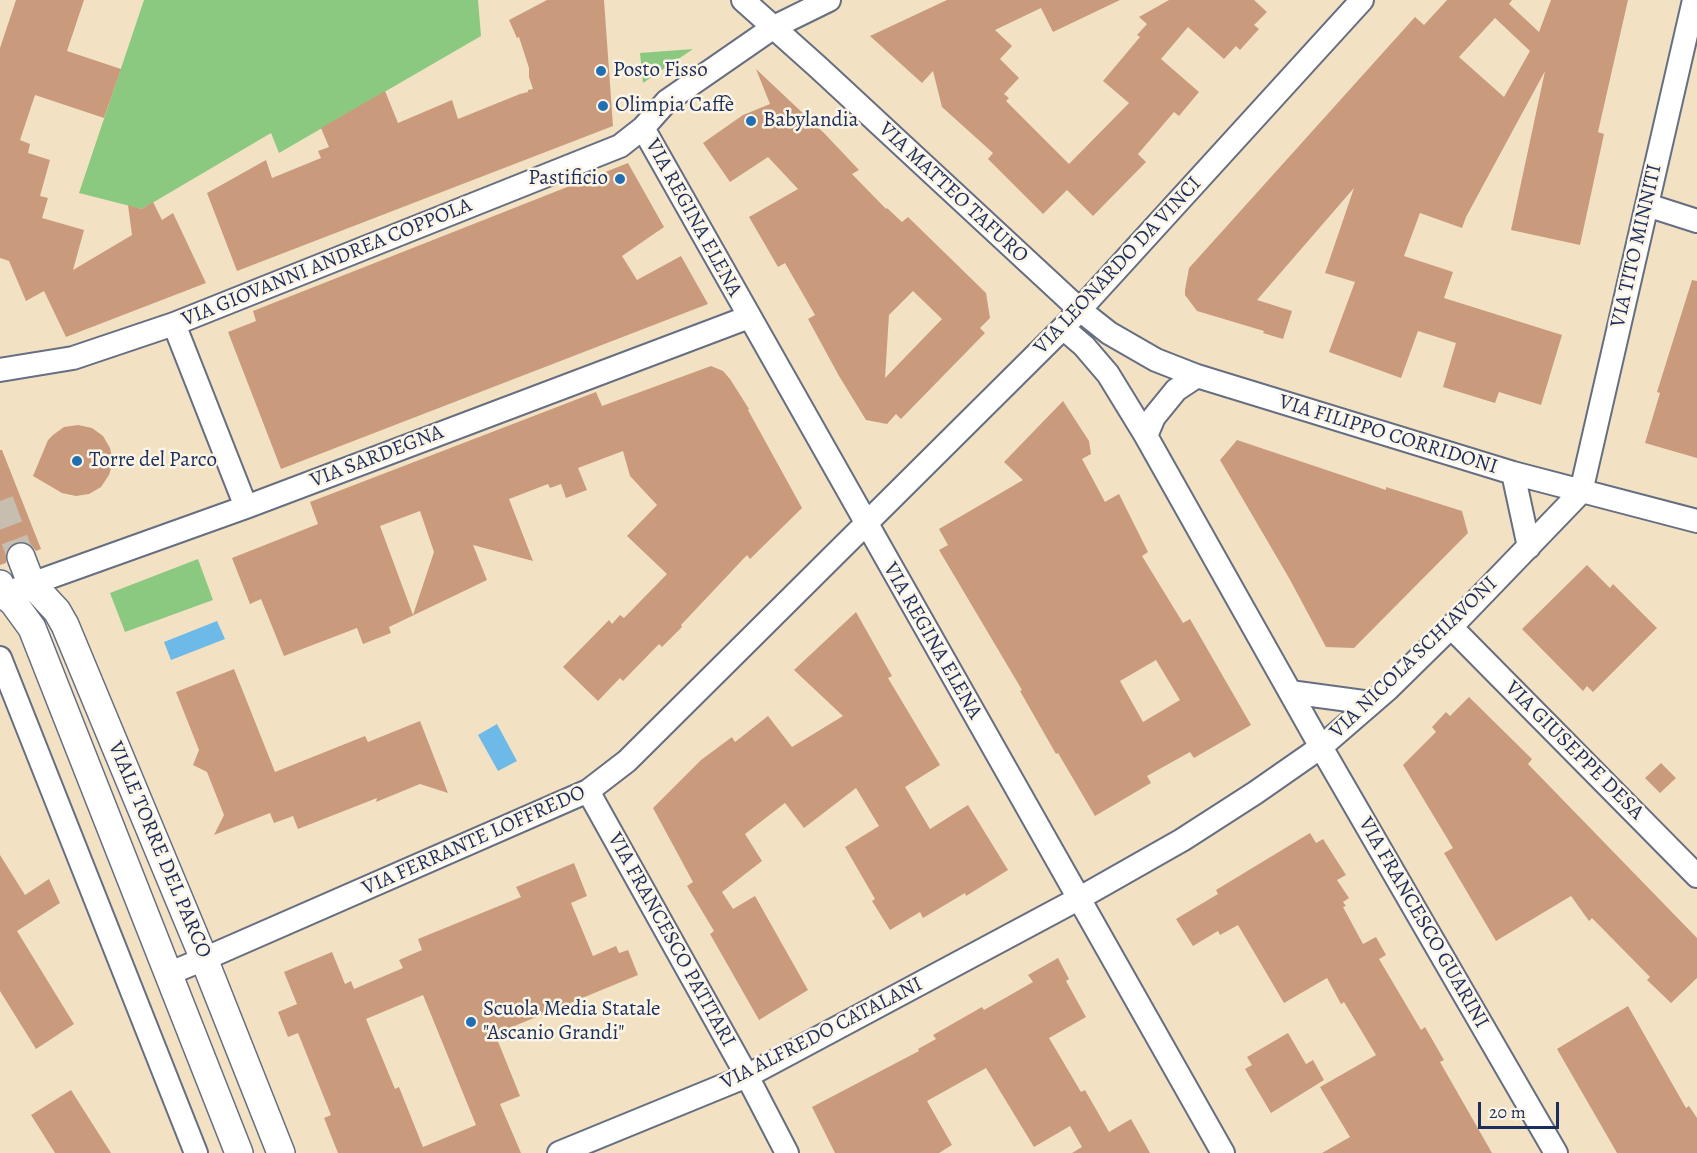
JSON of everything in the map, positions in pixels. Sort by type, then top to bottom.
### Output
[{"type":"street","name":"VIA MATTEO TAFURO","points":[[743,0],[1080,310],[1110,333],[1147,354],[1197,376]]},
{"type":"street","name":"VIA GIOVANNI ANDREA COPPOLA","points":[[0,370],[73,358],[174,324],[620,146],[643,128],[667,100],[774,27],[830,0]]},
{"type":"street","name":"VIA LEONARDO DA VINCI","points":[[865,523],[1063,328],[1362,0]]},
{"type":"street","name":"VIA TITO MINNITI","points":[[1581,492],[1694,0]]},
{"type":"street","name":"VIA REGINA ELENA","points":[[643,128],[1223,1153]]},
{"type":"street","points":[[1647,206],[1697,221]]},
{"type":"street","name":"VIA SARDEGNA","points":[[1,592],[246,507],[749,316]]},
{"type":"street","points":[[174,324],[246,507]]},
{"type":"street","name":"VIA FRANCESCO GUARINI","points":[[1063,328],[1084,346],[1108,374],[1146,436],[1321,747],[1556,1153]]},
{"type":"street","points":[[1146,436],[1154,417],[1176,390],[1197,376]]},
{"type":"street","name":"VIA FILIPPO CORRIDONI","points":[[1197,376],[1513,473],[1697,521]]},
{"type":"street","points":[[1513,473],[1529,547]]},
{"type":"street","name":"VIA NICOLA SCHIAVONI","points":[[1078,899],[1182,840],[1321,747],[1451,627],[1581,492]]},
{"type":"street","name":"VIA FERRANTE LOFFREDO","points":[[168,974],[588,791],[627,761],[865,523]]},
{"type":"street","name":"VIALE TORRE DEL PARCO","points":[[21,557],[31,583],[57,611],[66,625],[204,959],[281,1153]]},
{"type":"street","name":"VIALE TORRE DEL PARCO","points":[[1,592],[13,602],[32,628],[239,1153]]},
{"type":"street","name":"VIA GIUSEPPE DESA","points":[[1451,627],[1697,876]]},
{"type":"street","points":[[0,658],[196,1153]]},
{"type":"street","points":[[1290,692],[1371,703]]},
{"type":"street","name":"VIA FRANCESCO PATITARI","points":[[588,791],[788,1153]]},
{"type":"street","name":"VIA ALFREDO CATALANI","points":[[559,1153],[747,1076],[1078,899]]},
{"type":"green space","points":[[144,0],[478,0],[481,36],[279,153],[271,133],[142,209],[79,193]]},
{"type":"green space","points":[[693,49],[643,83],[640,53]]},
{"type":"green space","points":[[198,559],[213,600],[125,632],[110,593]]},
{"type":"water","points":[[217,621],[225,639],[171,660],[164,642]]},
{"type":"water","points":[[497,724],[517,761],[498,771],[478,735]]},
{"type":"building","points":[[16,0],[84,0],[67,51],[121,69],[104,118],[35,95],[20,140],[30,144],[28,153],[50,160],[40,196],[48,198],[42,218],[84,230],[73,270],[132,235],[128,205],[142,209],[153,202],[162,220],[173,213],[206,283],[66,337],[44,291],[26,301],[9,261],[0,258],[0,48]]},
{"type":"building","points":[[547,0],[604,0],[613,126],[237,271],[207,193],[266,160],[272,178],[321,158],[318,151],[329,147],[321,128],[385,91],[398,123],[452,100],[458,119],[528,92],[533,89],[529,68],[519,37],[517,38],[509,20]]},
{"type":"building","points":[[947,0],[1120,0],[1053,32],[1041,8],[995,30],[1012,46],[1000,59],[1019,78],[1004,94],[1009,98],[1006,101],[1069,164],[1129,103],[1103,81],[1140,37],[1137,35],[1147,24],[1139,17],[1169,0],[1254,0],[1267,12],[1254,25],[1259,29],[1240,50],[1236,46],[1224,59],[1188,27],[1161,59],[1199,92],[1179,116],[1174,112],[1138,154],[1146,162],[1093,216],[1067,190],[1043,214],[988,159],[993,153],[942,107],[933,71],[922,83],[870,36]]},
{"type":"building","points":[[1447,0],[1512,0],[1509,4],[1539,32],[1551,0],[1628,0],[1598,132],[1604,134],[1580,245],[1511,230],[1545,71],[1462,228],[1420,213],[1404,256],[1453,272],[1444,298],[1562,335],[1541,405],[1499,392],[1495,403],[1443,387],[1456,343],[1418,331],[1401,378],[1329,352],[1355,282],[1325,273],[1354,188],[1257,300],[1292,311],[1283,339],[1197,311],[1185,295],[1189,268],[1415,17],[1424,25]],"holes":[[[1495,18],[1530,51],[1504,97],[1459,57]]]},
{"type":"building","points":[[756,69],[825,134],[859,170],[852,174],[886,209],[902,222],[908,217],[986,293],[990,318],[980,328],[985,333],[901,419],[896,414],[887,424],[866,420],[808,319],[815,315],[785,263],[778,267],[749,217],[798,189],[768,157],[730,182],[703,143],[743,115],[770,104]],"holes":[[[913,291],[942,319],[885,378],[889,315]]]},
{"type":"building","points":[[628,163],[664,227],[622,256],[637,280],[681,256],[708,304],[281,469],[228,332],[256,321],[253,311]]},
{"type":"building","points":[[1692,280],[1697,281],[1697,458],[1645,443],[1660,393],[1657,392]]},
{"type":"building","points":[[711,366],[723,371],[749,409],[802,508],[750,559],[747,555],[662,647],[659,644],[623,681],[620,678],[598,701],[563,667],[609,620],[612,624],[620,615],[624,618],[667,574],[627,536],[657,505],[630,476],[623,451],[578,468],[587,490],[566,498],[561,484],[550,488],[548,484],[509,499],[533,561],[473,545],[487,580],[389,627],[391,633],[363,644],[357,628],[284,656],[261,599],[250,604],[232,558],[318,524],[310,502],[596,392],[602,406]],"holes":[[[420,511],[434,552],[413,615],[380,526]]]},
{"type":"building","points":[[1063,401],[1089,441],[1091,454],[1082,459],[1105,502],[1119,494],[1148,552],[1142,556],[1183,623],[1190,619],[1251,725],[1194,758],[1190,752],[1147,776],[1151,783],[1095,816],[1058,753],[1056,754],[1020,691],[1022,690],[939,550],[948,545],[939,529],[1023,480],[1004,462]],"holes":[[[1156,660],[1180,700],[1143,722],[1120,681]]]},
{"type":"building","name":"Torre del Parco","points":[[78,425],[92,428],[103,436],[110,448],[113,462],[109,475],[101,487],[89,494],[76,496],[62,493],[33,476],[48,440],[64,427]]},
{"type":"building","points":[[1237,440],[1386,490],[1386,487],[1462,511],[1468,533],[1354,648],[1326,647],[1289,578],[1220,460]]},
{"type":"building","points":[[0,450],[2,450],[41,549],[36,551],[24,542],[15,543],[8,548],[6,563],[0,565]]},
{"type":"building","points":[[1587,565],[1610,588],[1613,584],[1657,628],[1593,692],[1587,686],[1583,691],[1522,629]]},
{"type":"building","points":[[856,612],[892,676],[888,678],[940,765],[905,787],[930,829],[968,805],[1008,870],[966,896],[965,893],[923,918],[920,912],[890,930],[872,901],[875,899],[845,847],[879,826],[856,788],[804,828],[785,803],[745,834],[762,861],[722,892],[733,909],[755,896],[808,990],[759,1020],[710,934],[714,931],[687,886],[693,882],[653,808],[701,760],[732,737],[735,742],[768,716],[792,747],[843,716],[794,670]]},
{"type":"building","points":[[234,669],[275,772],[365,736],[368,742],[420,721],[448,793],[420,784],[298,829],[293,816],[274,823],[270,813],[214,835],[224,815],[207,772],[193,765],[199,750],[176,692]]},
{"type":"building","points":[[1469,697],[1532,759],[1528,764],[1697,938],[1697,978],[1671,1003],[1647,980],[1650,977],[1592,918],[1589,921],[1571,896],[1496,941],[1444,853],[1453,848],[1403,765],[1436,732],[1432,727],[1446,712],[1450,716]]},
{"type":"building","points":[[1661,763],[1676,778],[1660,793],[1645,778]]},
{"type":"building","points":[[1310,833],[1316,843],[1323,839],[1346,875],[1337,880],[1349,898],[1343,902],[1346,906],[1343,907],[1363,944],[1376,937],[1386,955],[1379,959],[1421,1030],[1425,1027],[1444,1060],[1440,1062],[1492,1153],[1322,1153],[1350,1137],[1320,1087],[1376,1055],[1344,1002],[1341,1004],[1327,978],[1284,1003],[1238,925],[1220,935],[1218,931],[1193,946],[1176,919],[1218,894],[1216,890]]},
{"type":"building","points":[[0,855],[25,895],[49,879],[60,903],[17,931],[74,1024],[36,1049],[0,991]]},
{"type":"building","points":[[574,863],[587,896],[571,903],[593,956],[616,946],[619,953],[628,950],[638,975],[495,1034],[520,1096],[500,1104],[521,1153],[338,1153],[324,1118],[331,1115],[298,1033],[288,1037],[278,1012],[297,1004],[284,972],[332,952],[345,984],[351,981],[354,989],[403,968],[399,960],[422,950],[418,939],[521,897],[516,887]],"holes":[[[423,995],[476,1125],[423,1147],[399,1087],[395,1089],[366,1019]]]},
{"type":"building","points":[[1058,958],[1069,979],[1066,981],[1086,1017],[1049,1038],[1081,1092],[1085,1090],[1109,1132],[1131,1119],[1150,1153],[1072,1153],[1082,1147],[1070,1126],[1034,1147],[986,1068],[927,1101],[952,1145],[939,1153],[835,1153],[812,1107],[919,1051],[918,1049],[936,1039],[933,1035],[1033,982],[1028,975]]},
{"type":"building","points":[[1628,1006],[1686,1108],[1689,1106],[1697,1118],[1697,1153],[1617,1153],[1557,1049]]},
{"type":"building","points":[[1288,1033],[1306,1064],[1313,1060],[1324,1080],[1271,1113],[1245,1069],[1252,1065],[1247,1057]]},
{"type":"building","points":[[71,1090],[111,1153],[55,1153],[31,1115]]},
{"type":"tunnel","points":[[0,501],[21,557]]},
{"type":"place","name":"Posto Fisso","points":[[601,71]]},
{"type":"place","name":"Olimpia Caffè","points":[[603,106]]},
{"type":"place","name":"Babylandia","points":[[751,121]]},
{"type":"place","name":"Pastificio","points":[[620,179]]},
{"type":"place","name":"Torre del Parco","points":[[77,461]]},
{"type":"place","name":"Scuola Media Statale \"Ascanio Grandi\"","points":[[471,1022]]}]
